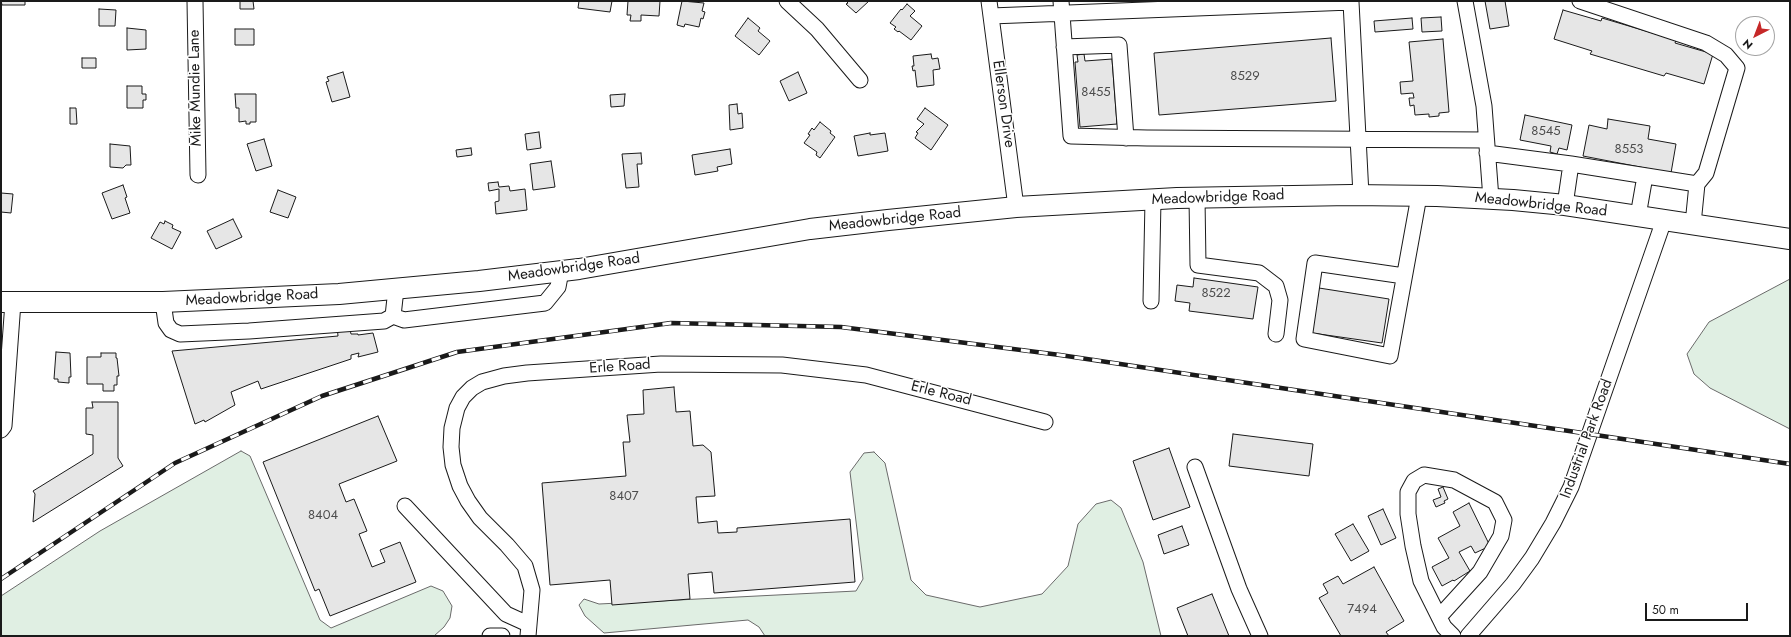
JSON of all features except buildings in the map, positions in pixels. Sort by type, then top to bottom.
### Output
[{"type":"main road","name":"Meadowbridge Road","points":[[7,302],[163,302],[293,297],[396,289],[561,271],[810,229],[1016,207],[1197,198],[1361,195],[1491,199],[1565,205],[1790,239]]},
{"type":"street","name":"Mike Mundie Lane","points":[[195,1],[198,175]]},
{"type":"street","points":[[787,1],[817,29],[860,80]]},
{"type":"street","name":"Ellerson Drive","points":[[988,1],[1016,207]]},
{"type":"street","points":[[1465,1],[1484,106],[1491,199]]},
{"type":"street","points":[[1580,1],[1706,43],[1726,56],[1737,68],[1706,173],[1697,184],[1692,224]]},
{"type":"street","points":[[991,16],[1062,7],[1351,2],[1361,195]]},
{"type":"street","points":[[1062,7],[1071,136],[1126,138],[1358,138],[1487,147],[1571,164],[1697,184]]},
{"type":"street","points":[[1064,47],[1119,45],[1126,138]]},
{"type":"street","points":[[1565,205],[1571,164]]},
{"type":"street","points":[[1638,216],[1645,176]]},
{"type":"street","points":[[1404,276],[1315,263],[1304,340],[1390,356],[1419,196]]},
{"type":"street","points":[[1197,198],[1198,265],[1259,273],[1276,286],[1280,300],[1276,334]]},
{"type":"street","points":[[1151,301],[1153,200]]},
{"type":"street","name":"Industrial Park Road","points":[[1468,636],[1513,584],[1532,558],[1553,523],[1571,487],[1664,220]]},
{"type":"street","points":[[163,302],[166,323],[171,330],[180,334],[249,331],[384,321],[393,316],[404,320],[411,320],[545,303],[558,287],[561,271]]},
{"type":"street","points":[[393,316],[396,289]]},
{"type":"street","points":[[1,430],[4,426],[7,302]]},
{"type":"street","name":"Erle Road","points":[[528,630],[532,590],[525,566],[507,545],[480,518],[460,486],[453,465],[451,447],[452,428],[457,408],[463,397],[472,388],[482,382],[504,376],[527,373],[661,364],[782,365],[866,374],[1045,422]]},
{"type":"street","points":[[1195,467],[1239,590],[1260,636]]},
{"type":"street","points":[[1439,617],[1480,572],[1501,536],[1504,520],[1495,502],[1454,480],[1424,475],[1414,481],[1408,492],[1408,514],[1421,581],[1439,617],[1444,626],[1453,636]]},
{"type":"street","points":[[405,506],[506,614],[528,630]]},
{"type":"street","points":[[490,636],[502,636]]},
{"type":"green space","points":[[1790,279],[1790,429],[1710,388],[1694,374],[1687,354],[1709,322]]},
{"type":"green space","points":[[241,451],[250,456],[320,620],[331,628],[431,586],[443,591],[452,606],[450,618],[444,627],[434,636],[1,636],[1,596],[100,531]]},
{"type":"green space","points":[[874,452],[885,463],[911,580],[926,595],[980,607],[1042,594],[1068,566],[1078,524],[1096,504],[1111,500],[1121,508],[1143,562],[1161,636],[765,636],[759,627],[748,620],[604,633],[585,616],[579,605],[584,599],[599,604],[856,591],[863,579],[850,472],[864,453]]},
{"type":"railway","points":[[1,579],[175,463],[322,396],[457,352],[671,323],[841,327],[1060,355],[1790,464]]}]
